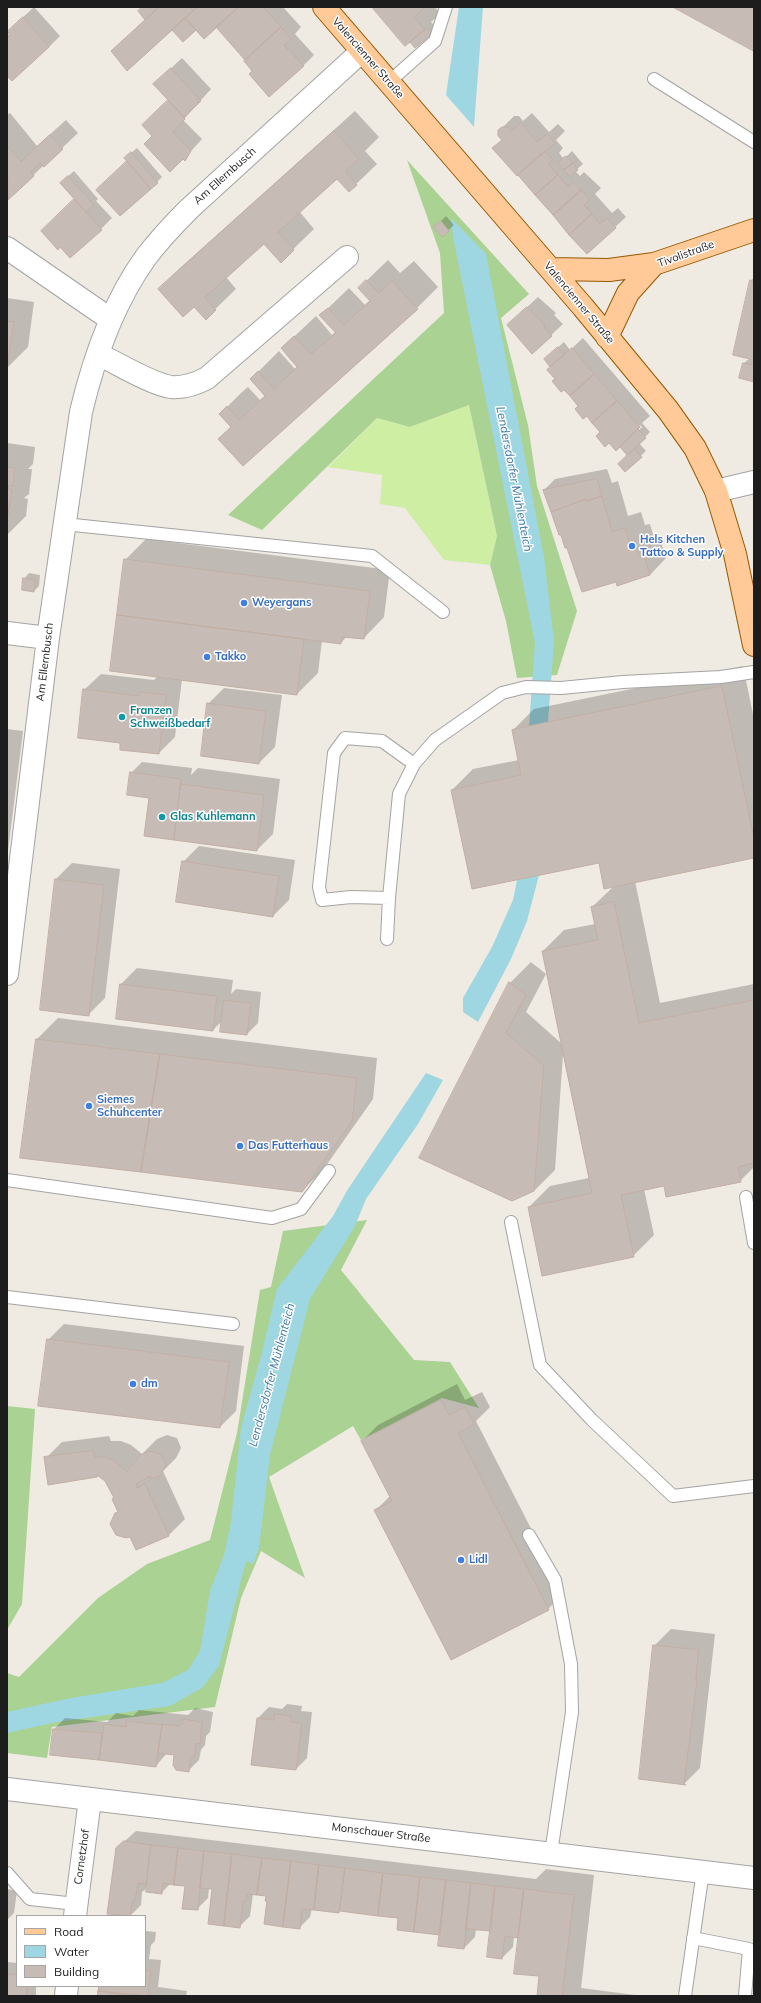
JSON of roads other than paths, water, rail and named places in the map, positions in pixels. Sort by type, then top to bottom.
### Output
[{"type":"main road","name":"Valencienner Straße","points":[[324,7],[551,269],[668,410],[695,448],[716,491],[735,554],[754,645]]},
{"type":"main road","name":"Tivolistraße","points":[[607,337],[628,293],[654,264],[754,230]]},
{"type":"main road","points":[[551,269],[609,270],[654,264]]},
{"type":"street","name":"Am Ellernbusch","points":[[7,974],[48,638],[81,412],[98,354],[110,320],[146,257],[168,230],[362,51]]},
{"type":"street","points":[[7,248],[110,320]]},
{"type":"street","points":[[98,354],[171,387],[193,385],[206,378],[347,257]]},
{"type":"street","points":[[716,491],[754,482]]},
{"type":"street","points":[[7,634],[48,638]]},
{"type":"street","name":"Monschauer Straße","points":[[7,1789],[754,1878]]},
{"type":"street","name":"Cornetzhof","points":[[76,1910],[90,1799]]},
{"type":"lane","points":[[389,82],[435,42],[446,7]]},
{"type":"lane","points":[[654,79],[754,142]]},
{"type":"lane","points":[[64,524],[372,556],[443,612]]},
{"type":"lane","points":[[387,939],[389,898],[399,794],[414,764],[435,740],[502,693],[526,687],[561,688],[623,682],[721,677],[754,672]]},
{"type":"lane","points":[[389,898],[322,900],[319,887],[334,753],[346,738],[382,741],[414,764]]},
{"type":"lane","points":[[13,1181],[272,1218],[301,1209],[329,1171]]},
{"type":"lane","points":[[746,1197],[754,1243]]},
{"type":"lane","points":[[511,1222],[540,1365],[592,1420],[673,1496],[754,1486]]},
{"type":"lane","points":[[7,1297],[233,1324]]},
{"type":"lane","points":[[529,1535],[555,1580],[571,1664],[572,1712],[551,1853]]},
{"type":"lane","points":[[685,1996],[703,1872]]},
{"type":"lane","points":[[7,1873],[30,1899],[76,1910]]},
{"type":"lane","points":[[693,1938],[749,1949],[745,1996]]},
{"type":"water","points":[[459,7],[483,7],[474,127],[446,95]]},
{"type":"water","name":"Lendersdorfer Mühlenteich","points":[[451,218],[486,254],[544,557],[554,641],[548,722],[529,726],[535,643],[453,237]]},
{"type":"water","points":[[539,875],[527,921],[511,959],[478,1022],[463,1012],[463,998],[492,947],[513,900],[517,880]]},
{"type":"water","name":"Lendersdorfer Mühlenteich","points":[[426,1073],[443,1080],[418,1124],[366,1199],[355,1226],[310,1299],[270,1455],[259,1548],[253,1564],[246,1561],[219,1666],[202,1688],[170,1706],[57,1722],[7,1733],[7,1712],[71,1698],[162,1683],[188,1670],[200,1651],[210,1591],[224,1555],[231,1522],[241,1428],[262,1352],[277,1289],[333,1216],[348,1189]]},
{"type":"place","name":"Hels Kitchen Tattoo & Supply","points":[[632,546]]},
{"type":"place","name":"Weyergans","points":[[244,603]]},
{"type":"place","name":"Takko","points":[[207,657]]},
{"type":"place","name":"Franzen Schweißbedarf","points":[[122,717]]},
{"type":"place","name":"Glas Kuhlemann","points":[[162,817]]},
{"type":"place","name":"Siemes Schuhcenter","points":[[89,1106]]},
{"type":"place","name":"Das Futterhaus","points":[[240,1146]]},
{"type":"place","name":"dm","points":[[133,1384]]},
{"type":"place","name":"Lidl","points":[[461,1560]]}]
